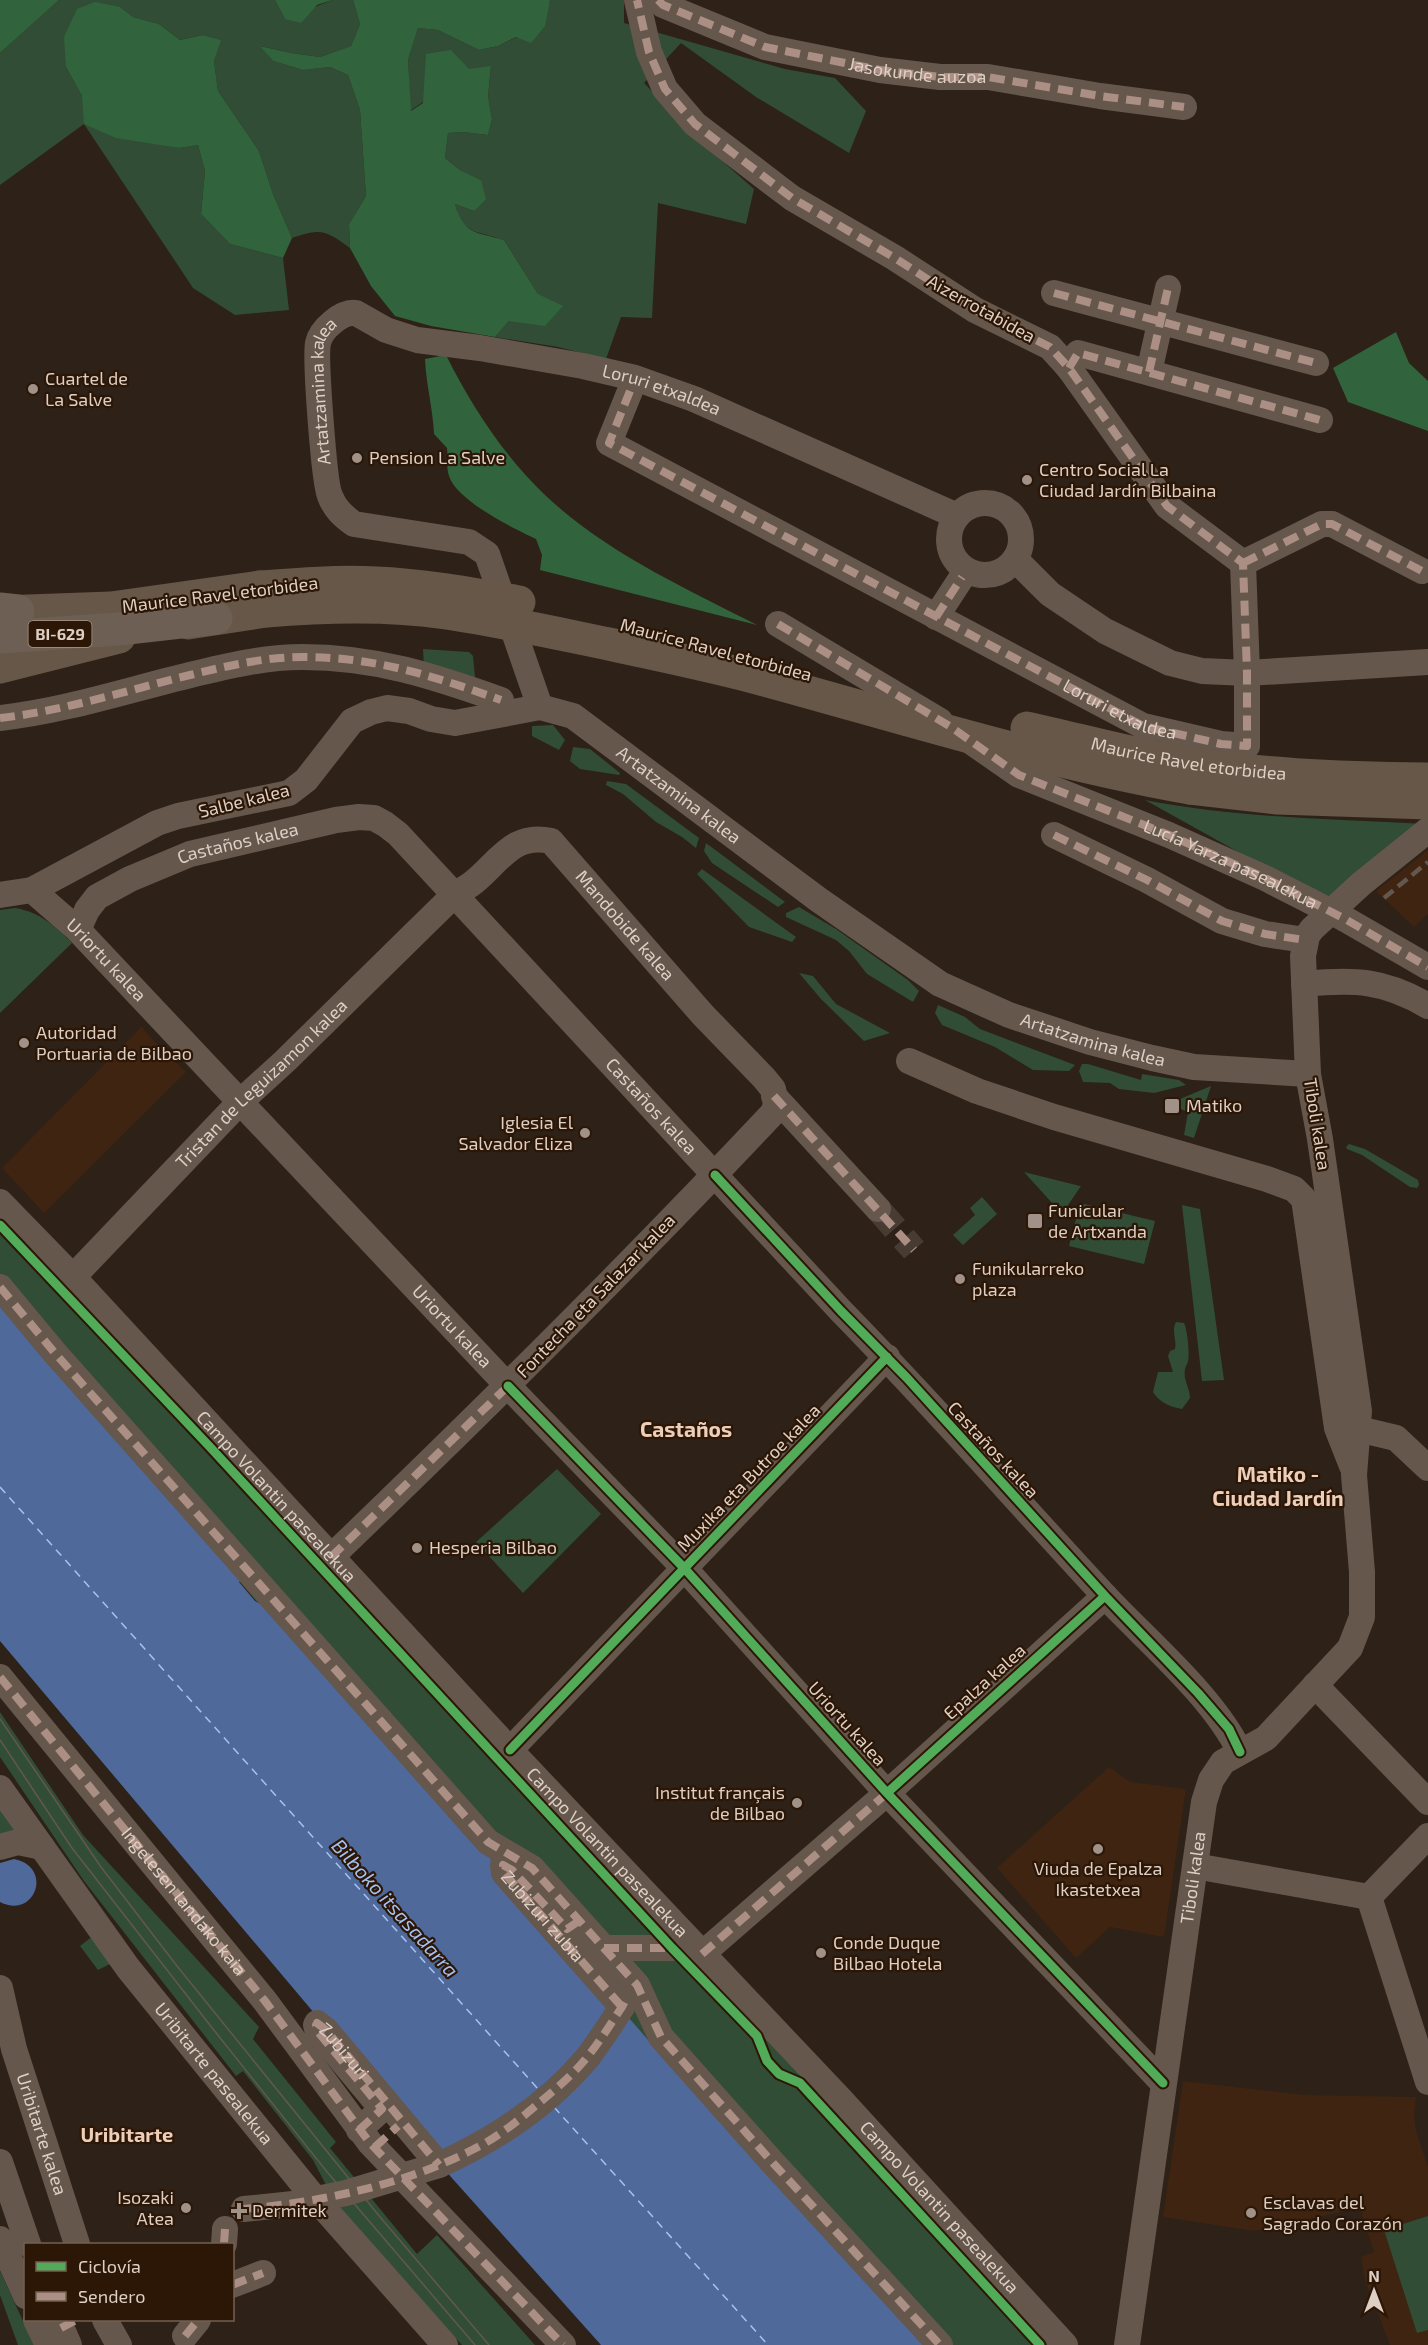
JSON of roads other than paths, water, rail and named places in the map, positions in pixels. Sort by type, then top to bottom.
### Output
[{"type":"highway","name":"BI-629","points":[[4,618],[115,619]]},
{"type":"highway","name":"Maurice Ravel etorbidea","points":[[115,619],[216,618]]},
{"type":"highway","points":[[0,652],[115,619]]},
{"type":"main road","name":"Maurice Ravel etorbidea","points":[[115,619],[260,587],[315,583],[378,583],[458,591],[661,633],[905,700],[1163,759],[1285,774],[1428,779]]},
{"type":"main road","name":"Maurice Ravel etorbidea","points":[[0,667],[116,638],[216,618],[305,607],[400,608],[444,612],[530,627],[734,673],[979,740],[1158,782],[1277,798],[1428,803]]},
{"type":"street","name":"Aizerrotabidea","points":[[637,0],[649,52],[665,89],[695,124],[792,198],[895,258],[975,310],[1050,347],[1069,368],[1167,506],[1243,563]]},
{"type":"street","name":"Jasokunde auzoa","points":[[658,0],[663,5],[765,47],[880,70],[940,77],[988,77],[1100,96],[1184,107]]},
{"type":"street","points":[[1149,372],[1168,288]]},
{"type":"street","points":[[1054,293],[1316,363]]},
{"type":"street","name":"Loruri etxaldea","points":[[350,312],[386,330],[417,340],[492,350],[635,378],[694,399],[957,516]]},
{"type":"street","name":"Artatzamina kalea","points":[[350,312],[331,325],[319,340],[317,363],[328,494],[340,513],[354,524],[469,542],[487,554],[540,707],[573,716],[800,885],[940,984],[1009,1015],[1152,1058],[1194,1066],[1308,1074]]},
{"type":"street","points":[[1069,368],[1078,353],[1320,420]]},
{"type":"street","name":"Loruri etxaldea","points":[[630,391],[609,442],[1143,726],[1221,744],[1247,746],[1248,673]]},
{"type":"street","points":[[986,503],[1006,510],[1019,528],[1019,549],[1014,559],[998,572],[976,574],[967,570],[957,562],[950,545],[951,527],[957,516],[965,509],[986,503]]},
{"type":"street","points":[[1248,673],[1243,563],[1322,524],[1332,524],[1422,571]]},
{"type":"street","points":[[1014,559],[1050,594],[1105,631],[1161,658],[1202,671],[1248,673],[1428,662]]},
{"type":"street","points":[[936,617],[962,577]]},
{"type":"street","name":"Lucía Yarza pasealekua","points":[[778,624],[951,728],[1026,778],[1169,835],[1265,878],[1345,919],[1428,967]]},
{"type":"street","points":[[0,718],[60,707],[215,669],[257,661],[302,657],[383,663],[438,678],[501,700]]},
{"type":"street","name":"Salbe kalea","points":[[0,895],[32,890],[158,823],[178,816],[289,794],[306,780],[352,721],[370,712],[387,708],[409,711],[431,719],[455,723],[540,707]]},
{"type":"street","name":"Castaños kalea","points":[[78,930],[87,910],[97,897],[130,879],[189,854],[336,820],[374,818],[385,824],[398,834],[887,1357],[1221,1720],[1229,1729],[1240,1752]]},
{"type":"street","points":[[1054,835],[1147,880],[1222,921],[1265,934],[1305,940],[1312,929],[1361,884],[1428,831]]},
{"type":"street","name":"Mandobide kalea","points":[[454,895],[475,882],[491,864],[517,844],[531,839],[551,841],[703,1015],[764,1078],[773,1089],[775,1101],[878,1209]]},
{"type":"street","name":"Uriortu kalea","points":[[32,890],[78,930],[508,1386],[685,1569],[887,1793],[1163,2083]]},
{"type":"street","name":"Tristan de Leguizamon kalea","points":[[73,1277],[240,1102],[285,1061],[454,895]]},
{"type":"street","name":"Tiboli kalea","points":[[1127,2345],[1204,1802],[1211,1780],[1223,1762],[1266,1738],[1350,1648],[1362,1617],[1362,1572],[1356,1521],[1354,1471],[1359,1411],[1308,1074],[1303,956],[1305,940]]},
{"type":"street","points":[[1304,984],[1331,981],[1374,984],[1400,991],[1428,1006]]},
{"type":"street","name":"Tiboli kalea","points":[[909,1061],[976,1090],[1054,1117],[1267,1179],[1299,1192],[1304,1199],[1337,1428],[1354,1471]]},
{"type":"street","name":"Fontecha eta Salazar kalea","points":[[332,1557],[508,1386],[715,1174],[773,1113],[775,1101]]},
{"type":"street","name":"Campo Volantin pasealekua","points":[[0,1202],[73,1277],[510,1750],[841,2100],[1065,2345]]},
{"type":"street","points":[[0,1287],[54,1352],[481,1834],[489,1842],[532,1868],[573,1925],[604,1948],[637,1985],[661,2037],[940,2345]]},
{"type":"street","name":"Muxika eta Butroe kalea","points":[[510,1750],[887,1357]]},
{"type":"street","points":[[1358,1428],[1396,1438],[1428,1467]]},
{"type":"street","name":"Epalza kalea","points":[[702,1954],[887,1793],[1105,1596]]},
{"type":"street","name":"Ingelesen landako kaia","points":[[0,1677],[265,2001],[367,2139],[562,2345]]},
{"type":"street","points":[[1315,1685],[1428,1802]]},
{"type":"street","name":"Uribitarte pasealekua","points":[[0,1788],[149,1995],[307,2188],[444,2345]]},
{"type":"street","points":[[1369,1897],[1428,1836]]},
{"type":"street","points":[[0,1847],[18,1842],[42,1847]]},
{"type":"street","name":"Zubizuri zubia","points":[[439,2165],[474,2149],[517,2122],[553,2092],[588,2057],[624,2003],[504,1873],[503,1865],[512,1870],[573,1925]]},
{"type":"street","points":[[1195,1866],[1369,1897]]},
{"type":"street","points":[[1369,1897],[1428,2082]]},
{"type":"street","name":"Campo Volantin pasealekua","points":[[604,1948],[672,1948]]},
{"type":"street","name":"Uribitarte kalea","points":[[0,1988],[3,2023],[77,2243]]},
{"type":"street","name":"Zubizuri","points":[[367,2139],[390,2118],[318,2032],[317,2023],[326,2030],[439,2165]]},
{"type":"street","points":[[0,2162],[28,2243]]},
{"type":"street","points":[[244,2209],[294,2204],[346,2193],[439,2165]]},
{"type":"street","points":[[0,2239],[24,2292]]},
{"type":"street","points":[[234,2284],[263,2273]]},
{"type":"street","points":[[41,2321],[64,2330]]},
{"type":"street","points":[[106,2321],[119,2345]]},
{"type":"water","name":"Bilboko itsasadarra","points":[[0,1302],[245,1577],[239,1582],[255,1601],[278,1613],[663,2057],[930,2345],[601,2345],[451,2177],[0,1641]]},
{"type":"water","points":[[14,1859],[26,1864],[34,1872],[36,1881],[35,1890],[30,1898],[23,1904],[12,1906],[0,1902],[0,1863]]},
{"type":"tunnel","points":[[878,1209],[914,1250]]},
{"type":"tram line","points":[[0,1719],[101,1867],[177,1966],[380,2217],[489,2345]]},
{"type":"tram line","points":[[0,1740],[72,1848],[213,2029],[328,2173],[475,2345]]},
{"type":"railway","points":[[1384,898],[1428,862]]},
{"type":"place","name":"Cuartel de La Salve","points":[[33,389]]},
{"type":"place","name":"Pension La Salve","points":[[357,458]]},
{"type":"place","name":"Centro Social La Ciudad Jardín Bilbaina","points":[[1027,480]]},
{"type":"place","name":"Autoridad Portuaria de Bilbao","points":[[24,1043]]},
{"type":"place","name":"Matiko","points":[[1172,1106]]},
{"type":"place","name":"Iglesia El Salvador Eliza","points":[[585,1133]]},
{"type":"place","name":"Funicular de Artxanda","points":[[1035,1221]]},
{"type":"place","name":"Funikularreko plaza","points":[[960,1279]]},
{"type":"place","name":"Hesperia Bilbao","points":[[417,1548]]},
{"type":"place","name":"Institut français de Bilbao","points":[[797,1803]]},
{"type":"place","name":"Viuda de Epalza Ikastetxea","points":[[1098,1849]]},
{"type":"place","name":"Conde Duque Bilbao Hotela","points":[[821,1953]]},
{"type":"place","name":"Isozaki Atea","points":[[186,2208]]},
{"type":"place","name":"Dermitek","points":[[239,2211]]},
{"type":"place","name":"Esclavas del Sagrado Corazón","points":[[1251,2213]]},
{"type":"district","name":"Castaños","points":[[686,1430]]},
{"type":"district","name":"Matiko - Ciudad Jardín","points":[[1278,1487]]},
{"type":"district","name":"Uribitarte","points":[[127,2135]]}]
